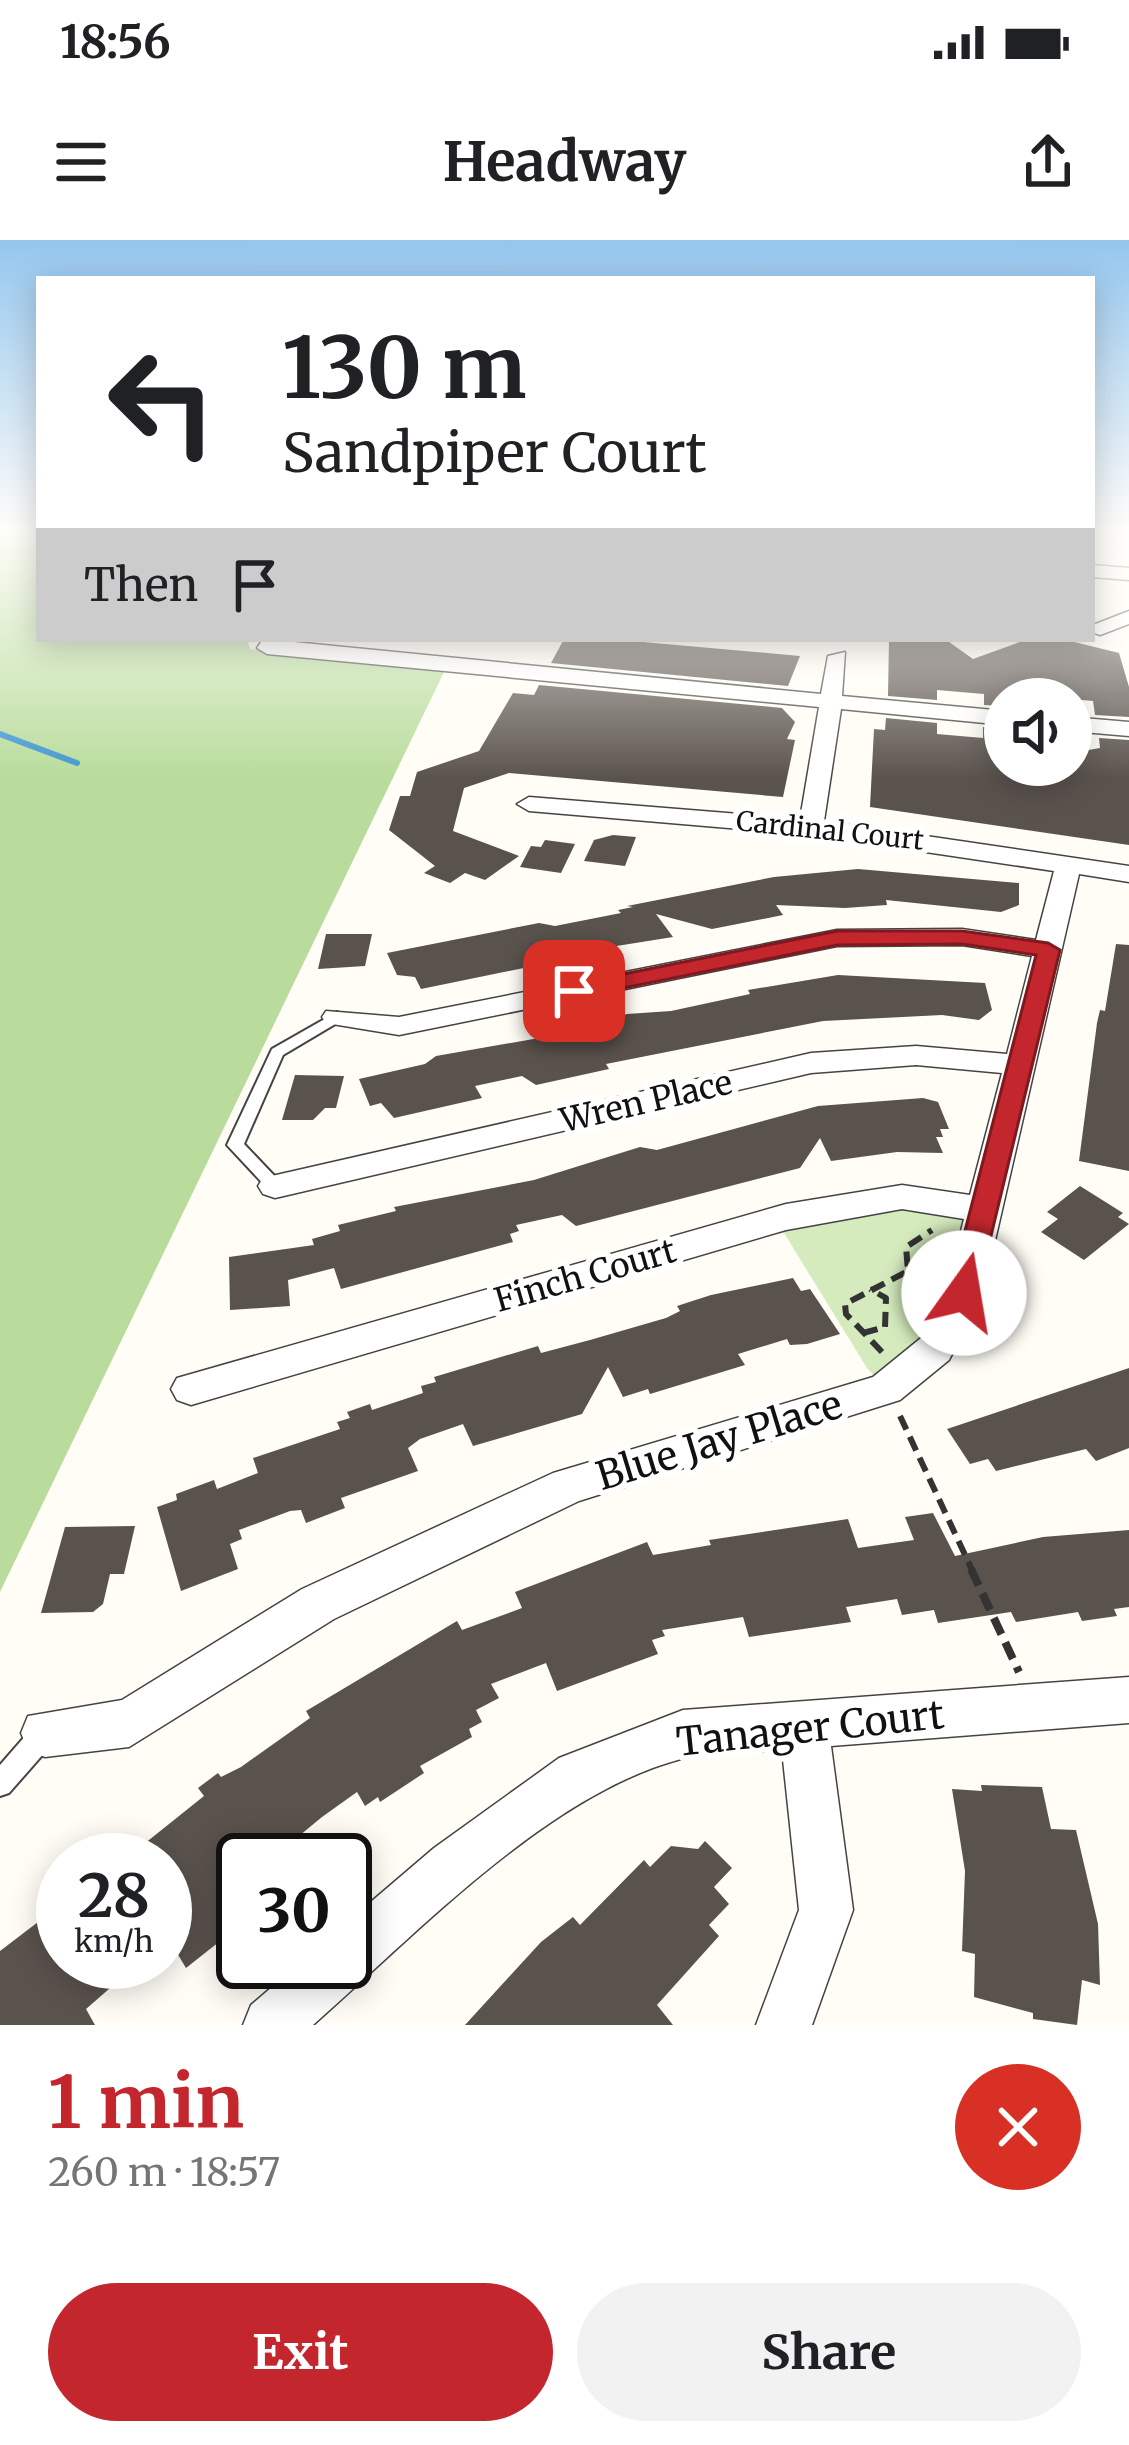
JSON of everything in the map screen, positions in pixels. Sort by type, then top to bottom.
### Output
[{"type":"street","points":[[1100,628],[1129,617]]},
{"type":"street","points":[[270,643],[984,716]]},
{"type":"street","points":[[502,670],[515,650]]},
{"type":"street","points":[[811,827],[838,656]]},
{"type":"street","points":[[1092,726],[1129,729]]},
{"type":"street","name":"Cardinal Court","points":[[529,804],[811,827],[1129,874]]},
{"type":"street","name":"Blue Jay Place","points":[[44,1733],[128,1723],[318,1604],[568,1486],[888,1374],[935,1349],[964,1293],[1069,863]]},
{"type":"street","points":[[337,1017],[398,1026],[837,938],[962,938],[1048,950]]},
{"type":"street","name":"Wren Place","points":[[275,1186],[811,1063],[879,1054],[976,1057],[1020,1066]]},
{"type":"street","name":"Finch Court","points":[[191,1389],[786,1217],[902,1197],[984,1210]]},
{"type":"street","name":"Tanager Court","points":[[372,1936],[452,1866],[577,1776],[683,1734],[1129,1700]]},
{"type":"street","points":[[784,2025],[826,1910],[803,1722]]},
{"type":"street","name":"Tanager Court","points":[[271,2025],[312,1989]]},
{"type":"lane","points":[[275,1186],[235,1144],[277,1052],[337,1017]]},
{"type":"lane","points":[[0,1784],[44,1733]]},
{"type":"path","points":[[937,1227],[906,1247],[908,1270],[845,1304],[846,1314],[888,1374],[1024,1683],[1024,1707]]},
{"type":"path","points":[[863,1333],[885,1327],[890,1319],[886,1298],[870,1288]]},
{"type":"green space","points":[[0,612],[36,612],[36,642],[248,642],[250,649],[444,672],[0,1592]]},
{"type":"green space","points":[[902,1197],[984,1210],[964,1293],[886,1389],[867,1368],[776,1220]]},
{"type":"building","points":[[562,642],[643,642],[800,656],[788,686],[551,663]]},
{"type":"building","points":[[889,642],[949,642],[973,659],[1020,642],[1074,642],[1119,653],[1129,687],[1129,717],[1095,715],[1092,678],[984,678],[984,694],[937,690],[937,700],[888,696]]},
{"type":"building","points":[[539,685],[782,708],[795,722],[787,739],[795,740],[783,797],[509,773],[464,788],[453,831],[519,856],[485,880],[465,873],[450,883],[424,873],[435,866],[389,830],[400,796],[410,796],[417,772],[479,751],[513,693],[534,695]]},
{"type":"building","points":[[886,718],[937,723],[937,734],[983,738],[984,727],[984,786],[1092,786],[1092,749],[1100,748],[1099,738],[1129,740],[1129,845],[870,807],[874,729],[885,730]]},
{"type":"building","points":[[613,835],[636,837],[625,866],[584,861],[594,840]]},
{"type":"building","points":[[545,840],[575,844],[561,873],[520,867],[531,846],[541,847]]},
{"type":"building","points":[[858,869],[1019,883],[1019,905],[1001,912],[886,900],[887,905],[845,908],[776,905],[783,915],[712,929],[656,914],[673,937],[554,956],[558,961],[421,989],[415,977],[397,975],[387,953],[539,923],[555,926],[633,907],[627,906],[774,877]]},
{"type":"building","points":[[326,934],[372,934],[365,966],[318,969]]},
{"type":"building","points":[[1116,944],[1129,945],[1129,1171],[1079,1161],[1097,1023],[1100,1010],[1105,1011]]},
{"type":"building","points":[[838,975],[985,983],[992,1010],[979,1020],[942,1015],[823,1021],[606,1064],[609,1069],[536,1085],[522,1076],[475,1086],[482,1098],[394,1118],[381,1103],[370,1106],[359,1079],[425,1064],[436,1056],[579,1031],[627,1014],[671,1011],[750,994],[748,990]]},
{"type":"building","points":[[295,1075],[344,1076],[336,1108],[325,1108],[313,1120],[282,1120]]},
{"type":"building","points":[[923,1098],[938,1102],[949,1129],[940,1129],[943,1137],[936,1137],[943,1153],[897,1152],[831,1161],[820,1138],[800,1168],[576,1226],[562,1215],[516,1225],[519,1231],[510,1234],[513,1242],[341,1289],[334,1268],[288,1280],[290,1306],[230,1310],[229,1257],[314,1245],[312,1239],[340,1231],[338,1225],[396,1211],[394,1207],[534,1180],[640,1147],[657,1150],[818,1106]]},
{"type":"building","points":[[1080,1186],[1123,1213],[1118,1217],[1129,1224],[1084,1260],[1041,1232],[1058,1219],[1047,1212]]},
{"type":"building","points":[[793,1278],[801,1291],[810,1289],[840,1334],[807,1344],[790,1345],[787,1339],[738,1354],[745,1365],[650,1394],[648,1389],[623,1397],[608,1367],[582,1414],[473,1446],[463,1424],[420,1439],[408,1448],[418,1471],[341,1498],[345,1508],[306,1523],[301,1510],[290,1511],[239,1530],[242,1539],[230,1544],[238,1569],[181,1591],[157,1507],[177,1500],[176,1494],[214,1480],[217,1489],[258,1473],[253,1458],[340,1429],[337,1422],[350,1418],[347,1412],[370,1404],[372,1410],[423,1393],[421,1386],[436,1382],[434,1377],[538,1346],[541,1353],[590,1340],[666,1318],[680,1311],[677,1306],[711,1295]]},
{"type":"building","points":[[1129,1368],[1129,1448],[1096,1461],[1086,1449],[996,1471],[988,1459],[970,1464],[947,1429]]},
{"type":"building","points":[[933,1513],[955,1556],[1043,1537],[1129,1530],[1129,1607],[1114,1609],[1117,1616],[1082,1621],[1078,1612],[1016,1622],[1011,1612],[938,1623],[934,1610],[902,1615],[897,1599],[846,1607],[851,1622],[749,1637],[743,1617],[662,1630],[665,1636],[652,1640],[658,1654],[557,1691],[546,1663],[491,1684],[499,1698],[476,1710],[482,1722],[469,1729],[472,1737],[420,1766],[424,1773],[380,1802],[378,1797],[365,1806],[357,1792],[303,1833],[216,1833],[216,1944],[192,1963],[192,1833],[158,1833],[204,1796],[198,1788],[218,1773],[221,1777],[241,1767],[310,1718],[306,1711],[457,1621],[462,1630],[522,1608],[515,1592],[647,1542],[653,1555],[711,1545],[709,1540],[848,1519],[858,1548],[914,1540],[905,1517]]},
{"type":"building","points":[[135,1526],[124,1574],[110,1574],[103,1604],[93,1612],[41,1613],[65,1527]]},
{"type":"building","points":[[981,1785],[1042,1787],[1051,1829],[1076,1830],[1098,1924],[1100,1985],[1082,1980],[1077,2025],[1033,2019],[1033,2013],[974,1997],[975,1954],[962,1951],[965,1871],[952,1789],[982,1791]]},
{"type":"building","points":[[705,1841],[732,1868],[714,1887],[729,1904],[709,1925],[719,1936],[657,2005],[673,2025],[465,2025],[541,1942],[573,1917],[580,1925],[644,1860],[650,1867],[671,1846],[698,1849]]},
{"type":"building","points":[[36,1924],[36,1989],[109,1989],[86,2009],[95,2025],[0,2025],[0,1951]]},
{"type":"waterway","points":[[0,734],[77,763]]},
{"type":"route","points":[[574,991],[837,938],[962,938],[1048,950],[964,1293]]}]
